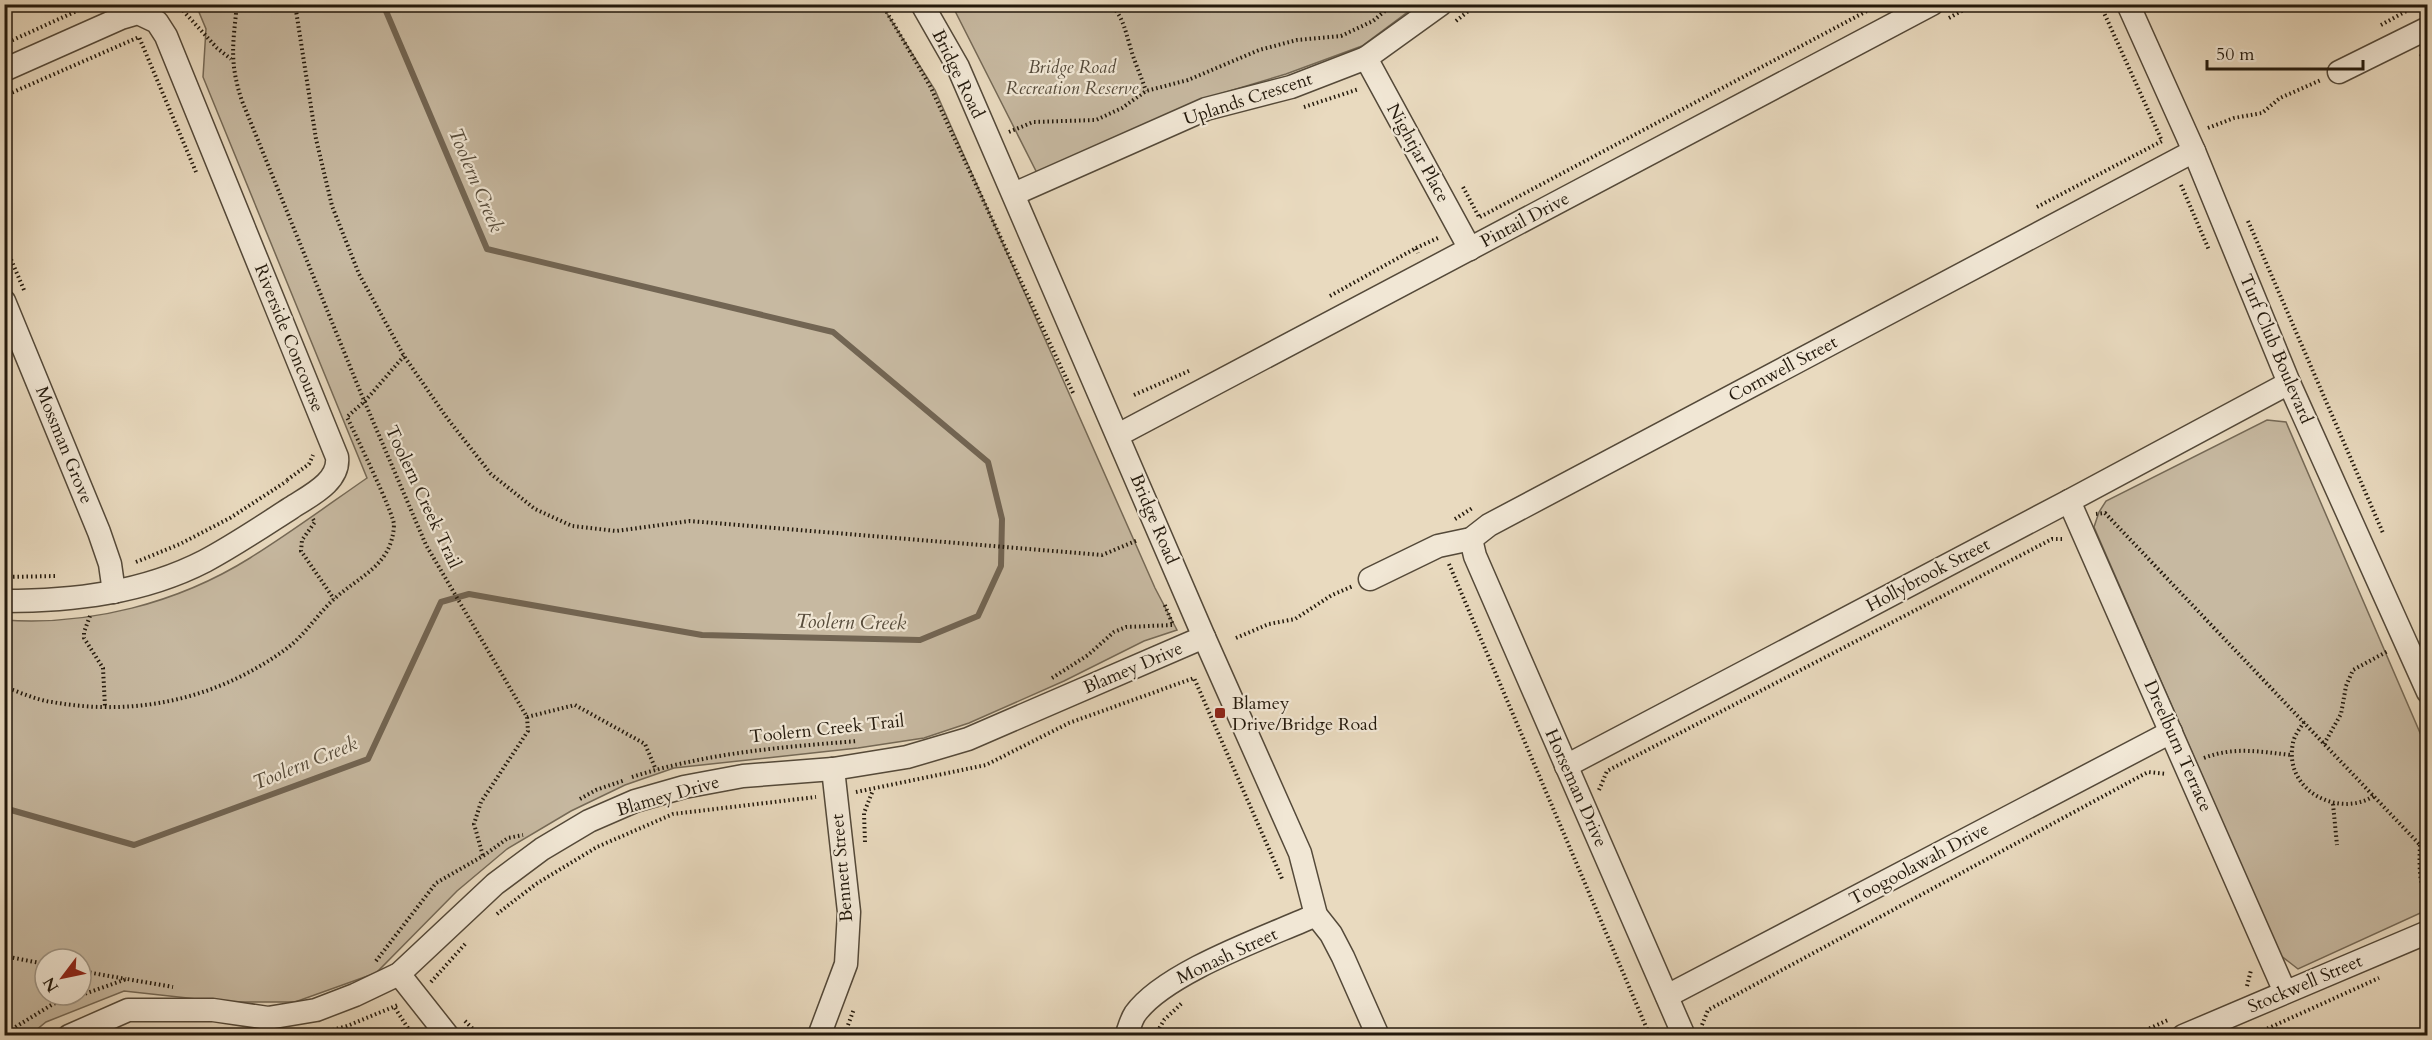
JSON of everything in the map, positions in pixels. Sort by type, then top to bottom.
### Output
[{"type":"street","name":"Bridge Road","points":[[922,4],[958,67],[1204,637],[1300,853],[1316,915],[1331,934],[1343,957],[1378,1035]]},
{"type":"street","name":"Uplands Crescent","points":[[1014,194],[1206,110],[1372,68],[1441,4]]},
{"type":"street","name":"Turf Club Boulevard","points":[[2128,4],[2203,145],[2289,382],[2405,641],[2421,661],[2427,692]]},
{"type":"street","name":"Pintail Drive","points":[[1118,435],[1470,249],[1939,8]]},
{"type":"street","name":"Riverside Concourse","points":[[4,70],[121,18],[151,11],[166,36],[338,457],[332,479],[301,501],[204,561],[173,575],[91,597],[4,601]]},
{"type":"street","points":[[2339,72],[2427,28]]},
{"type":"street","name":"Nightjar Place","points":[[1372,68],[1470,249]]},
{"type":"street","name":"Cornwell Street","points":[[1370,579],[1438,546],[1471,539],[1489,525],[2203,145]]},
{"type":"street","name":"Mossman Grove","points":[[4,301],[99,532],[111,569],[114,592]]},
{"type":"street","name":"Hollybrook Street","points":[[1566,766],[2073,508],[2289,382]]},
{"type":"street","name":"Dreelburn Terrace","points":[[2073,508],[2162,736],[2285,992]]},
{"type":"street","name":"Horseman Drive","points":[[1471,539],[1475,556],[1566,766],[1693,1030]]},
{"type":"street","name":"Blamey Drive","points":[[69,1035],[128,1010],[213,1010],[268,1018],[316,1010],[399,974],[495,884],[542,849],[590,821],[635,801],[684,787],[743,776],[833,769],[907,757],[968,739],[1204,637]]},
{"type":"street","name":"Toogoolawah Drive","points":[[1676,992],[2162,736]]},
{"type":"street","name":"Bennett Street","points":[[819,1035],[846,964],[849,912],[833,769]]},
{"type":"street","name":"Monash Street","points":[[1126,1035],[1134,1015],[1162,988],[1194,969],[1316,915]]},
{"type":"street","name":"Stockwell Street","points":[[2183,1035],[2427,932]]},
{"type":"street","points":[[399,974],[448,1035]]},
{"type":"path","points":[[4,44],[92,4]]},
{"type":"path","points":[[177,4],[217,48],[232,60]]},
{"type":"path","name":"Toolern Creek Trail","points":[[237,4],[232,60],[242,101],[364,401],[426,545],[527,717]]},
{"type":"path","points":[[295,4],[316,139],[332,206],[359,274],[404,356],[447,418],[491,474],[535,509],[572,526],[616,531],[690,521],[1102,555],[1138,540],[1142,550]]},
{"type":"path","points":[[882,4],[930,86],[1077,402]]},
{"type":"path","points":[[1110,4],[1127,30],[1146,91]]},
{"type":"path","points":[[960,151],[1033,122],[1096,120],[1122,108],[1146,91],[1188,80],[1259,50],[1298,40],[1341,36],[1373,21],[1394,4]]},
{"type":"path","points":[[1480,217],[1880,4]]},
{"type":"path","points":[[1939,8],[1949,18],[1974,4]]},
{"type":"path","points":[[2036,208],[2162,141],[2100,4]]},
{"type":"path","points":[[2381,25],[2419,4]]},
{"type":"path","points":[[4,96],[139,37],[199,179]]},
{"type":"path","points":[[1293,109],[1316,105],[1359,89],[1372,68]]},
{"type":"path","points":[[2208,128],[2234,118],[2251,117],[2262,113],[2280,98],[2339,72]]},
{"type":"path","points":[[2203,145],[2208,128],[2204,119]]},
{"type":"path","points":[[2245,214],[2384,536]]},
{"type":"path","name":"Toolern Creek Trail","points":[[4,687],[51,702],[136,708],[183,698],[228,684],[287,648],[334,599],[379,564],[390,548],[394,523],[347,417],[404,356]]},
{"type":"path","points":[[111,569],[140,561],[180,544],[230,518],[309,464],[314,453]]},
{"type":"path","points":[[286,480],[315,522],[302,540],[301,551],[334,599]]},
{"type":"path","points":[[1475,507],[1449,524],[1445,544],[1447,560],[1650,1035]]},
{"type":"path","points":[[2060,539],[2073,508],[2105,513],[2420,845],[2419,869],[2422,891],[2427,904]]},
{"type":"path","points":[[1597,793],[1607,771],[2052,539],[2068,539]]},
{"type":"path","points":[[1236,638],[1269,624],[1294,619],[1332,595],[1370,579]]},
{"type":"path","points":[[1043,683],[1088,655],[1114,632],[1126,627],[1173,625],[1160,593]]},
{"type":"path","points":[[91,597],[92,610],[84,638],[103,668],[105,707]]},
{"type":"path","points":[[2324,744],[2341,714],[2346,686],[2353,670],[2405,641]]},
{"type":"path","points":[[492,918],[536,884],[597,847],[673,814],[873,790],[986,765],[1069,723],[1194,678],[1285,884]]},
{"type":"path","points":[[483,856],[474,824],[481,802],[528,731],[527,717],[575,705],[645,744],[656,770]]},
{"type":"path","points":[[2304,722],[2293,741],[2292,756],[2299,780],[2310,791],[2333,804],[2350,805],[2365,802],[2374,796]]},
{"type":"path","points":[[2162,736],[2177,770],[2172,785]]},
{"type":"path","name":"Toolern Creek Trail","points":[[579,800],[596,790],[656,770],[720,754],[859,741]]},
{"type":"path","points":[[1693,1030],[1708,1010],[2148,772],[2177,770],[2223,751],[2248,750],[2292,756]]},
{"type":"path","points":[[813,797],[814,807]]},
{"type":"path","points":[[2333,804],[2337,845]]},
{"type":"path","points":[[373,965],[436,883],[483,856],[508,838],[520,837],[527,832]]},
{"type":"path","points":[[2420,845],[2427,841]]},
{"type":"path","points":[[311,1035],[347,1026],[395,1008],[437,978],[470,939]]},
{"type":"path","points":[[4,956],[33,962]]},
{"type":"path","points":[[2246,959],[2251,970],[2247,987]]},
{"type":"path","points":[[93,973],[178,988]]},
{"type":"path","points":[[2251,1035],[2386,975]]},
{"type":"path","points":[[93,991],[127,979]]},
{"type":"path","points":[[1676,992],[1693,1030],[1706,1035]]},
{"type":"path","points":[[1155,1035],[1164,1020],[1191,998]]},
{"type":"path","points":[[4,1034],[48,1007]]},
{"type":"path","points":[[395,1008],[413,1035]]},
{"type":"green space","points":[[881,4],[935,90],[1155,588],[1177,630],[1144,641],[1064,681],[969,723],[924,738],[858,748],[674,768],[625,785],[571,811],[507,849],[457,891],[376,973],[295,1002],[224,1002],[124,991],[93,1003],[93,947],[33,947],[33,1007],[84,1007],[46,1022],[30,1035],[5,1036],[4,620],[36,621],[100,615],[163,599],[193,588],[250,558],[367,478],[203,77],[206,29],[196,5]]},
{"type":"green space","name":"Bridge Road Recreation Reserve","points":[[952,5],[1417,5],[1362,46],[1286,74],[1203,99],[1037,173]]},
{"type":"green space","points":[[2267,420],[2286,422],[2427,749],[2427,910],[2298,969],[2280,955],[2094,527],[2106,501]]},
{"type":"waterway","name":"Toolern Creek","points":[[4,808],[134,845],[368,759],[441,602],[469,594],[702,635],[920,640],[978,616],[1001,566],[1002,519],[988,462],[833,332],[487,249],[383,4]]},
{"type":"place","name":"Blamey Drive/Bridge Road","points":[[1220,713]]}]
